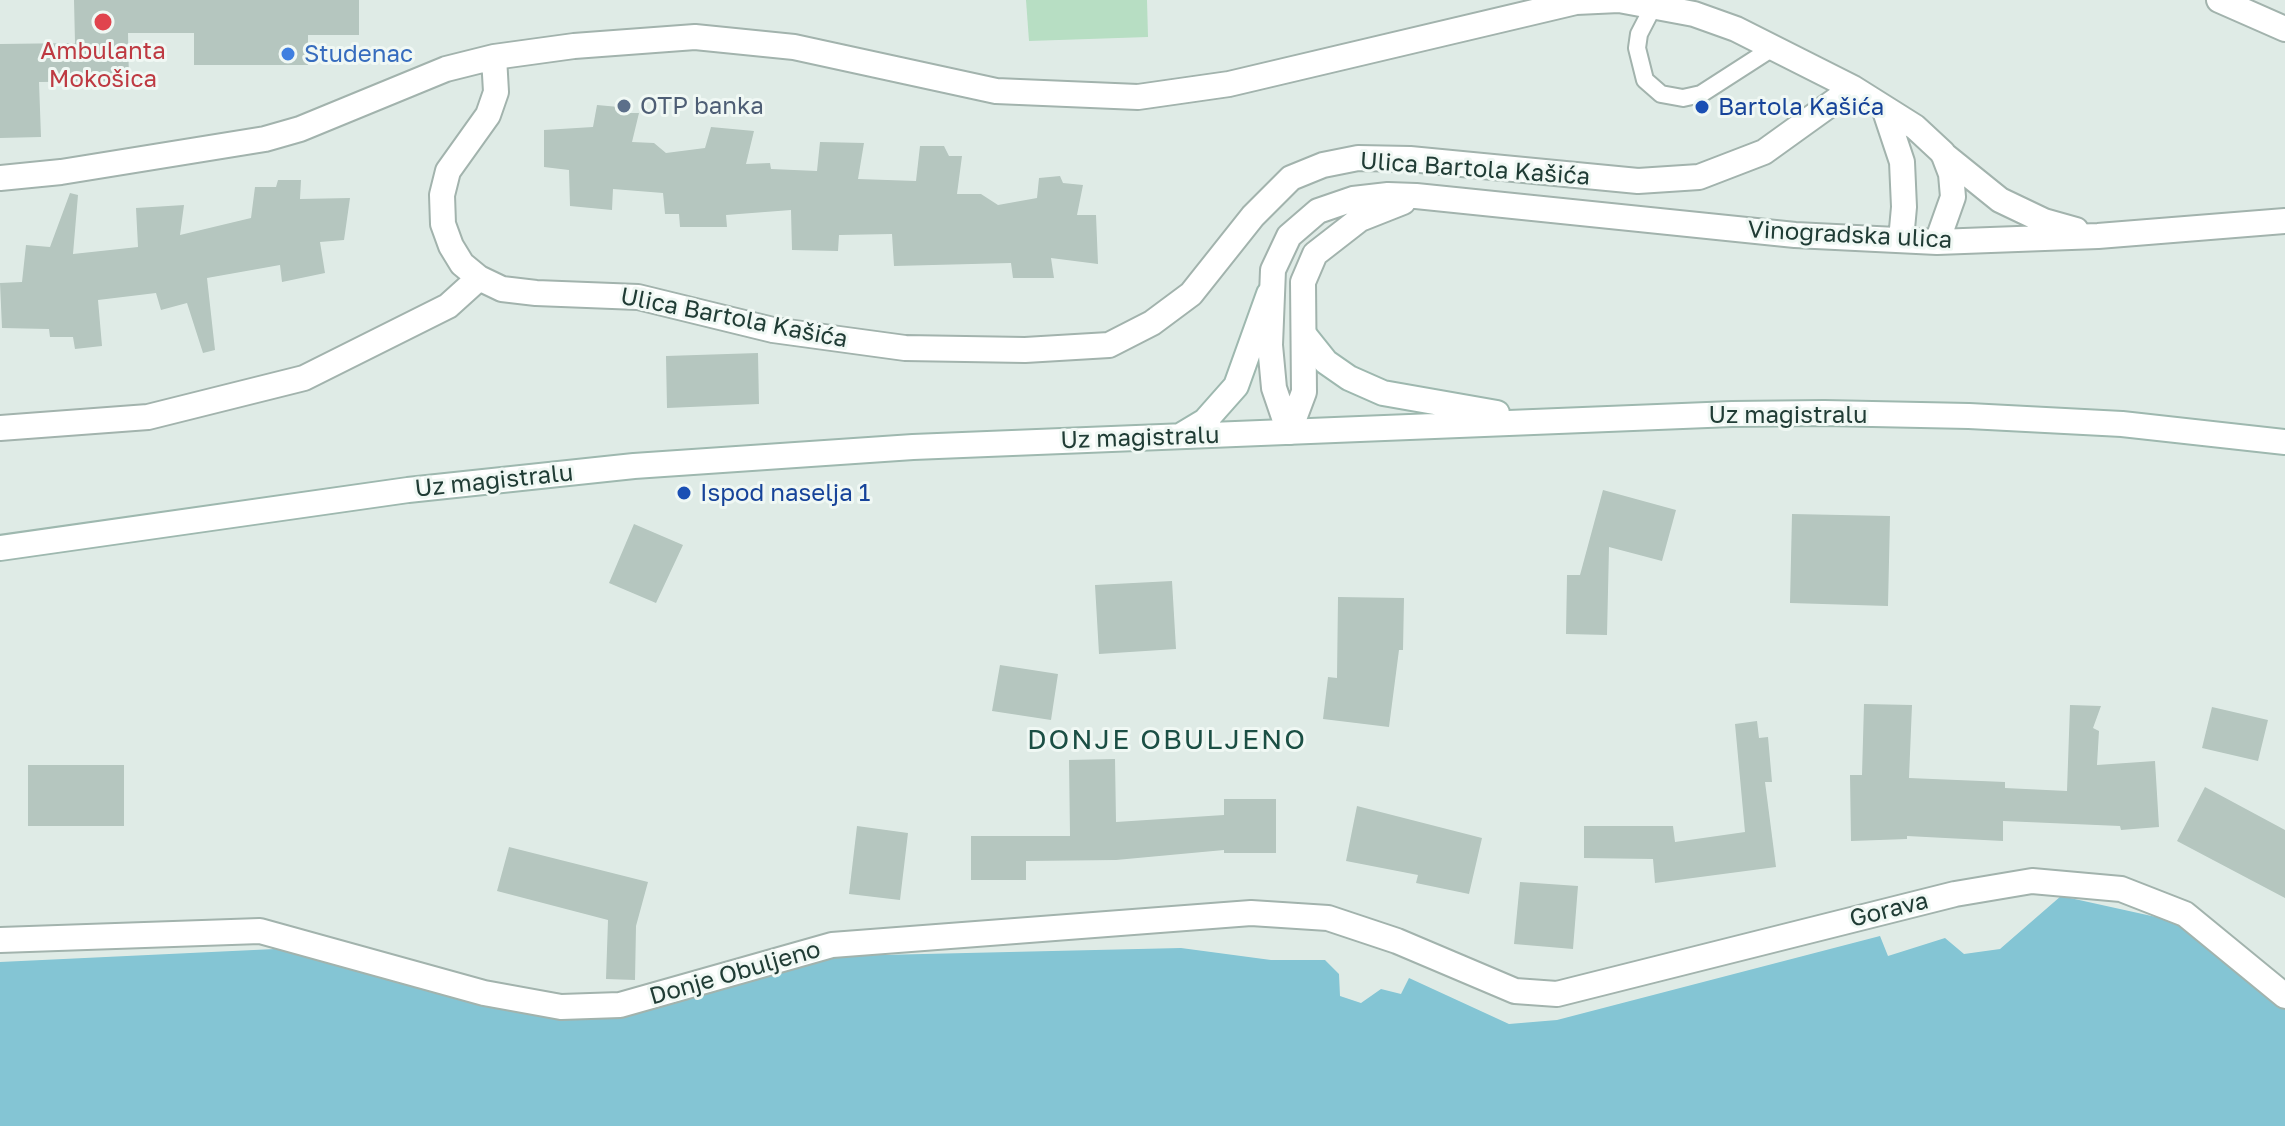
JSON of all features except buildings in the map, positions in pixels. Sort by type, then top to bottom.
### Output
[{"type":"street","points":[[0,178],[61,172],[265,139],[300,129],[446,69],[494,57],[574,46],[695,37],[794,47],[1009,92],[1138,97],[1229,84],[1576,2],[1619,0],[1694,14],[1774,47],[1853,88],[1885,111],[1915,127],[2000,200],[2044,221],[2098,236]]},
{"type":"street","points":[[2219,0],[2285,29]]},
{"type":"street","name":"Ulica Bartola Kašića","points":[[494,57],[496,92],[488,115],[448,171],[442,195],[443,224],[451,246],[462,264],[479,278],[502,289],[638,297],[773,330],[905,348],[1025,350],[1109,345],[1152,323],[1191,294],[1253,216],[1291,178],[1323,165],[1358,158],[1410,159],[1638,181],[1699,177],[1764,152],[1853,88]]},
{"type":"street","points":[[1885,111],[1902,162],[1904,207],[1901,240]]},
{"type":"street","points":[[1937,242],[1953,197],[1951,174],[1943,153]]},
{"type":"street","name":"Vinogradska ulica","points":[[1289,432],[1304,392],[1306,337],[1303,282],[1315,254],[1360,219],[1416,196]]},
{"type":"street","name":"Vinogradska ulica","points":[[1289,432],[1274,388],[1269,294],[1273,270],[1289,236],[1318,211],[1353,199],[1416,196],[1795,235],[1937,242],[2098,236],[2285,221]]},
{"type":"street","points":[[0,428],[148,417],[304,378],[448,306],[479,278]]},
{"type":"street","points":[[1179,437],[1205,421],[1236,386],[1269,294]]},
{"type":"street","points":[[1306,337],[1326,362],[1349,378],[1383,393],[1424,403],[1559,422]]},
{"type":"street","name":"Uz magistralu","points":[[0,548],[408,490],[634,466],[913,447],[1732,414],[1969,416],[2122,424],[2285,442]]},
{"type":"street","name":"Gorava","points":[[1470,972],[1515,991],[1557,994],[1955,894],[2032,881],[2121,889],[2185,914],[2285,996]]},
{"type":"street","name":"Donje Obuljeno","points":[[0,940],[260,931],[484,993],[561,1007],[620,1005],[832,945],[1251,913],[1328,918],[1397,941],[1470,972]]},
{"type":"lane","points":[[1654,5],[1639,34],[1637,48],[1645,80],[1661,94],[1683,98],[1701,94],[1774,47]]},
{"type":"green space","points":[[1026,0],[1147,0],[1148,37],[1029,41]]},
{"type":"water","points":[[2061,896],[2197,926],[2285,1004],[2285,1126],[0,1126],[0,962],[296,948],[558,1018],[624,1017],[838,956],[1181,948],[1271,960],[1325,960],[1339,974],[1340,996],[1361,1003],[1381,989],[1401,994],[1409,978],[1509,1024],[1557,1020],[1880,936],[1888,956],[1945,938],[1964,954],[2000,949]]},
{"type":"place","name":"Ambulanta Mokošica","points":[[103,22]]},
{"type":"place","name":"Studenac","points":[[288,54]]},
{"type":"place","name":"OTP banka","points":[[624,106]]},
{"type":"place","name":"Bartola Kašića","points":[[1702,107]]},
{"type":"place","name":"Ispod naselja 1","points":[[684,493]]},
{"type":"district","name":"DONJE OBULJENO","points":[[1167,740]]}]
